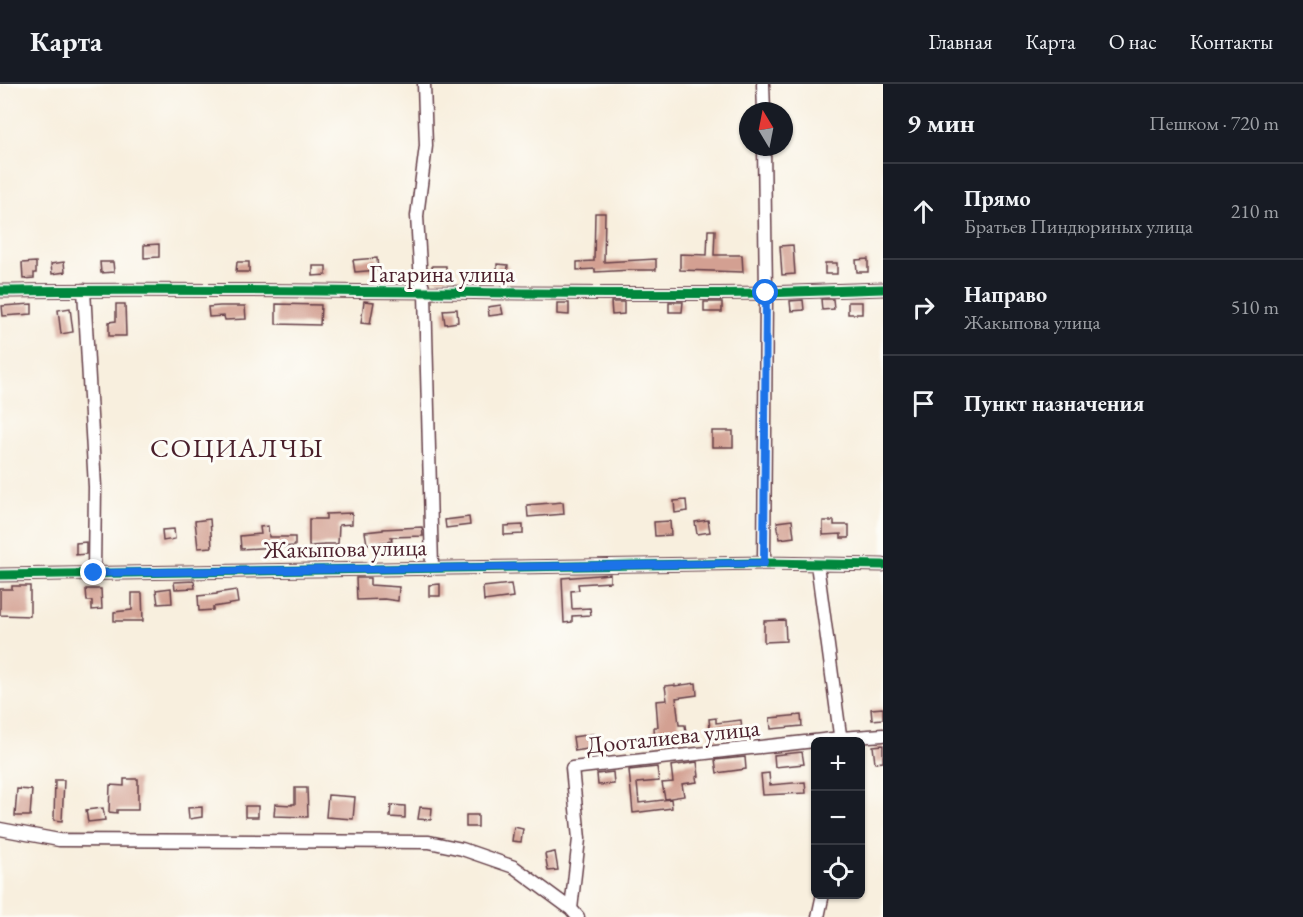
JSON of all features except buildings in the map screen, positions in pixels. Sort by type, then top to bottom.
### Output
[{"type":"street","points":[[424,84],[426,146],[417,216],[421,282],[425,293],[432,567]]},
{"type":"street","points":[[763,84],[764,102]]},
{"type":"street","points":[[764,156],[766,293],[764,563]]},
{"type":"street","name":"Гагарина улица","points":[[0,291],[766,293],[883,289]]},
{"type":"street","points":[[84,290],[95,487],[94,573]]},
{"type":"street","name":"Жакыпова улица","points":[[0,575],[764,563],[883,565]]},
{"type":"street","points":[[817,564],[841,737]]},
{"type":"street","name":"Дооталиева улица","points":[[865,737],[883,735]]},
{"type":"street","name":"Дооталиева улица","points":[[575,913],[579,839],[573,768],[811,743]]},
{"type":"street","points":[[0,828],[59,840],[429,842],[462,849],[514,867],[575,913]]},
{"type":"street","points":[[818,917],[822,899]]},
{"type":"cycle path","points":[[0,291],[191,290],[669,294],[883,289]]},
{"type":"cycle path","points":[[0,575],[764,563],[883,565]]},
{"type":"district","name":"СОЦИАЛЧЫ","points":[[237,447]]},
{"type":"route","points":[[94,573],[764,563],[766,293]]}]
